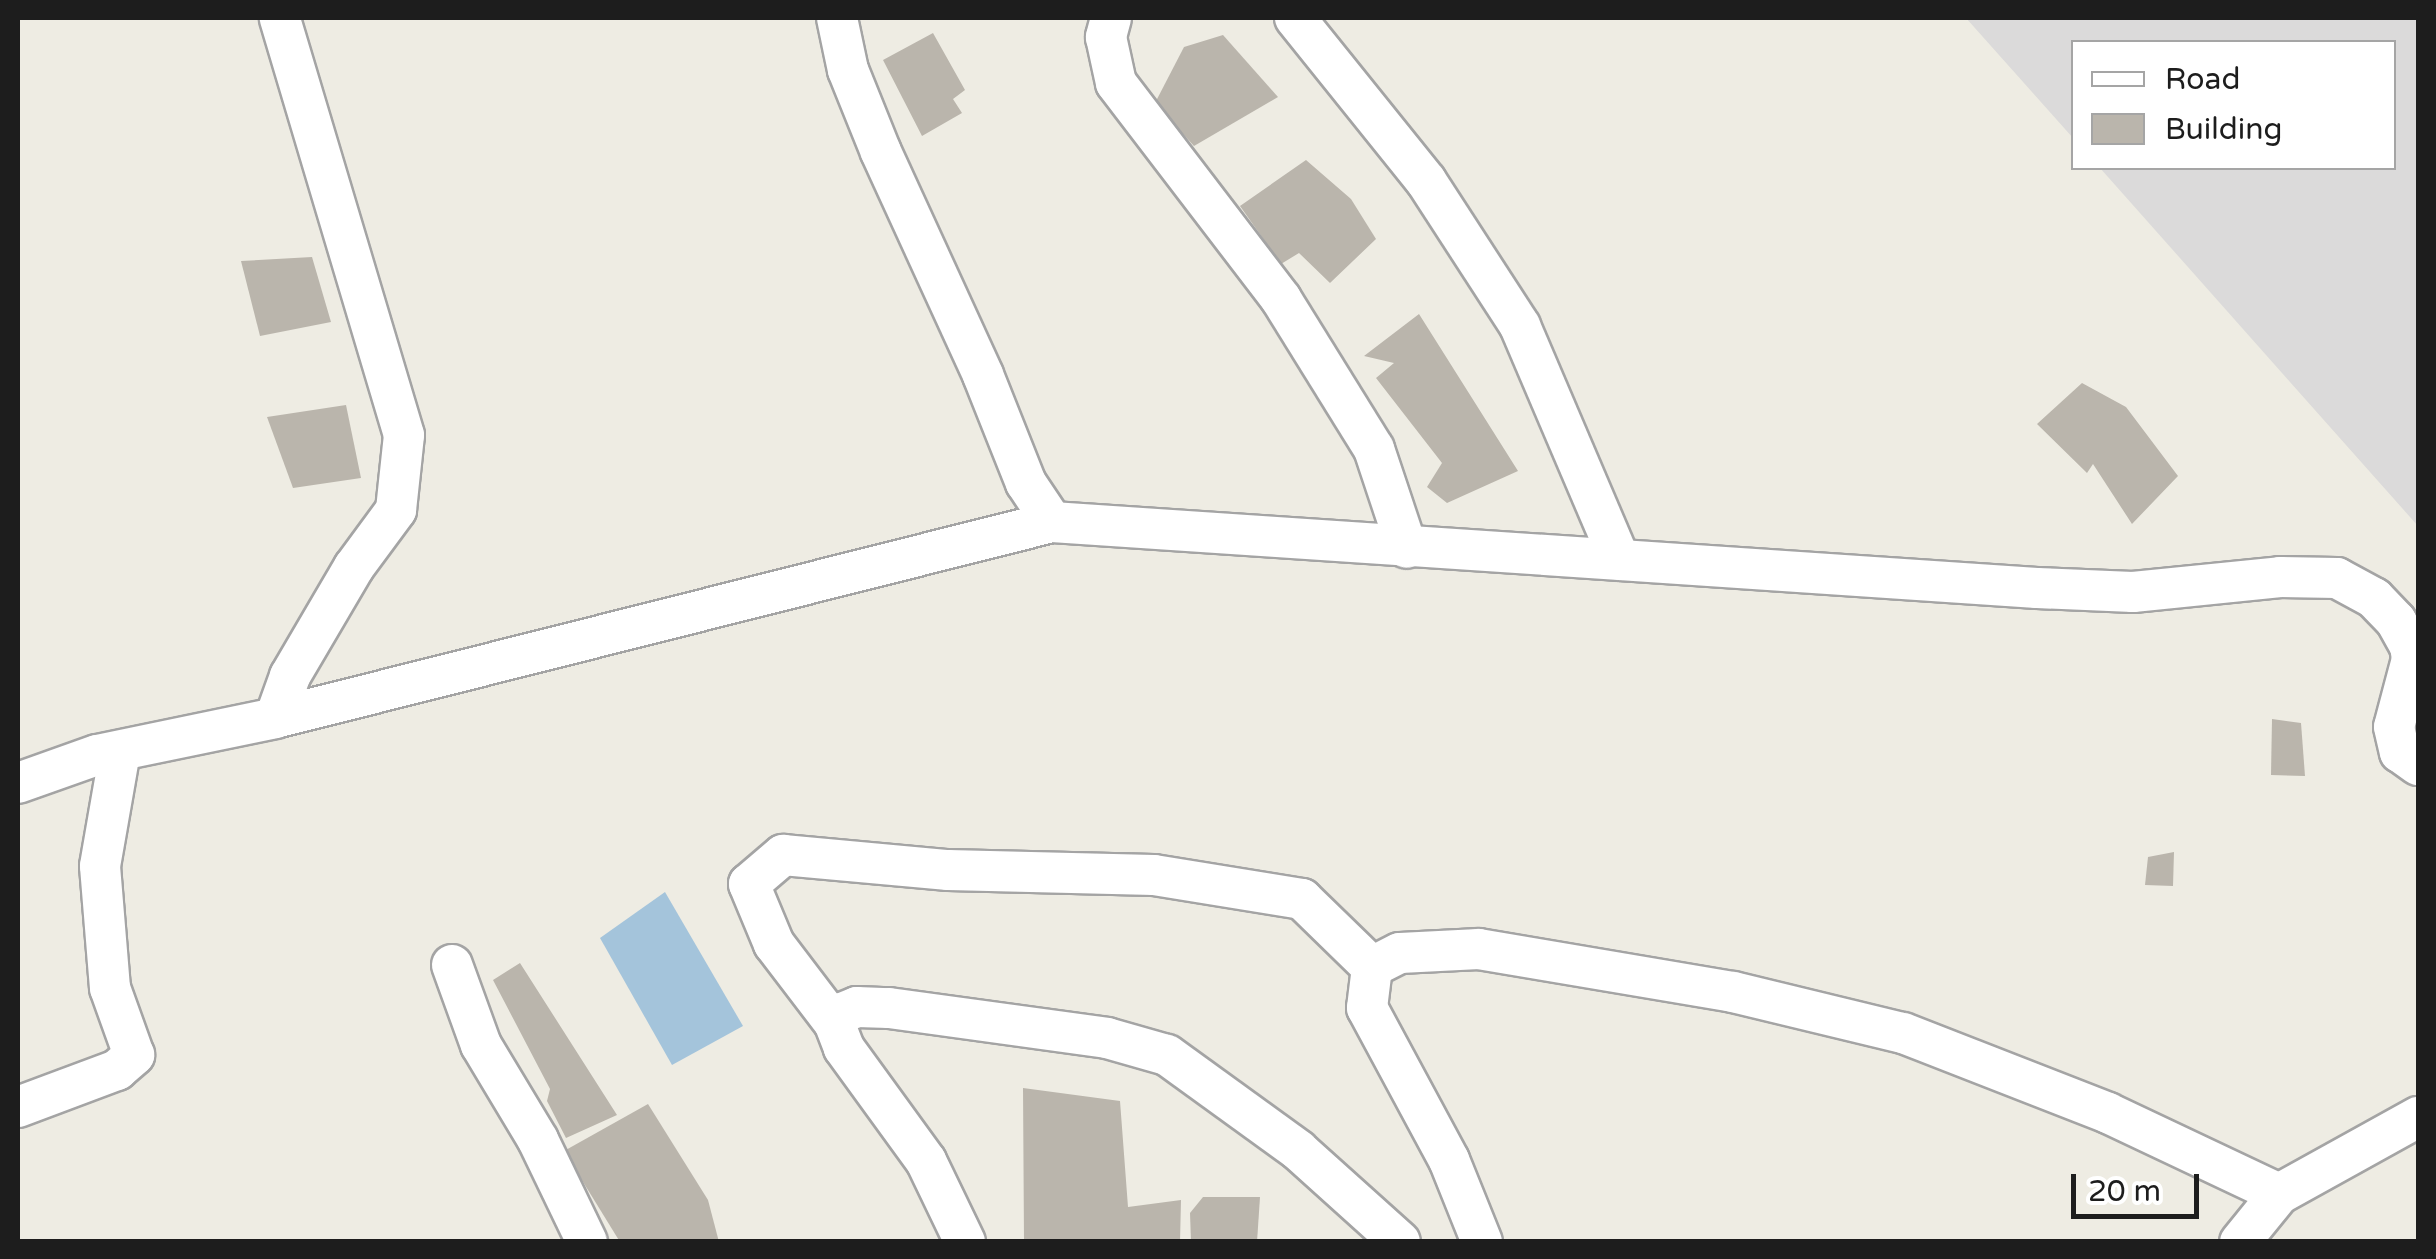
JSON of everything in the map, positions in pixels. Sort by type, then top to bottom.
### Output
[{"type":"street","points":[[275,718],[299,661],[354,567],[396,510],[404,435],[280,18]]},
{"type":"street","points":[[837,18],[848,70],[881,152],[983,376],[1026,483],[1052,522]]},
{"type":"street","points":[[1112,18],[1106,37],[1116,83],[1281,299],[1374,449],[1407,548]]},
{"type":"street","points":[[1295,18],[1426,181],[1520,326],[1620,560]]},
{"type":"street","points":[[18,783],[120,751],[275,718],[1052,522],[1407,548],[2133,592],[2280,578],[2337,578],[2374,598],[2396,621],[2410,646],[2412,659],[2394,727],[2400,752],[2418,764]]},
{"type":"street","points":[[18,1107],[117,1070],[134,1055],[110,988],[100,866],[120,751]]},
{"type":"street","points":[[965,1242],[926,1161],[844,1048],[835,1024],[774,944],[749,884],[784,855],[948,870],[1154,875],[1302,899],[1372,967]]},
{"type":"street","points":[[1372,967],[1400,953],[1479,949],[1733,992],[1903,1033],[2108,1113],[2279,1194]]},
{"type":"street","points":[[452,965],[480,1045],[538,1140],[586,1242]]},
{"type":"street","points":[[1372,967],[1367,1008],[1449,1160],[1482,1242]]},
{"type":"street","points":[[835,1024],[842,1013],[857,1007],[889,1008],[1106,1038],[1167,1054],[1298,1150],[1400,1242]]},
{"type":"street","points":[[2240,1242],[2279,1194],[2418,1118]]},
{"type":"shaded area","points":[[1966,18],[2418,18],[2418,526],[2102,170],[2396,170],[2396,40],[2071,40],[2071,136]]},
{"type":"water","points":[[665,892],[743,1026],[672,1065],[600,938]]},
{"type":"building","points":[[933,33],[965,90],[953,99],[962,113],[922,136],[883,60]]},
{"type":"building","points":[[1223,35],[1278,97],[1194,146],[1155,103],[1184,47]]},
{"type":"building","points":[[1306,160],[1351,199],[1376,239],[1330,283],[1299,253],[1281,264],[1240,206]]},
{"type":"building","points":[[312,257],[331,322],[260,336],[241,261]]},
{"type":"building","points":[[1419,314],[1518,471],[1447,503],[1427,487],[1442,463],[1376,378],[1394,363],[1364,356]]},
{"type":"building","points":[[2082,383],[2126,407],[2178,476],[2132,524],[2093,464],[2087,473],[2037,424]]},
{"type":"building","points":[[346,405],[361,478],[293,488],[267,417]]},
{"type":"building","points":[[2272,719],[2301,723],[2305,776],[2271,775]]},
{"type":"building","points":[[2174,852],[2173,886],[2145,885],[2148,857]]},
{"type":"building","points":[[520,963],[617,1115],[566,1138],[547,1101],[550,1089],[493,980]]},
{"type":"building","points":[[1023,1088],[1120,1101],[1128,1207],[1181,1200],[1180,1242],[1024,1242]]},
{"type":"building","points":[[648,1104],[708,1200],[719,1242],[620,1242],[564,1151]]},
{"type":"building","points":[[1203,1197],[1260,1197],[1257,1242],[1191,1242],[1190,1213]]}]
